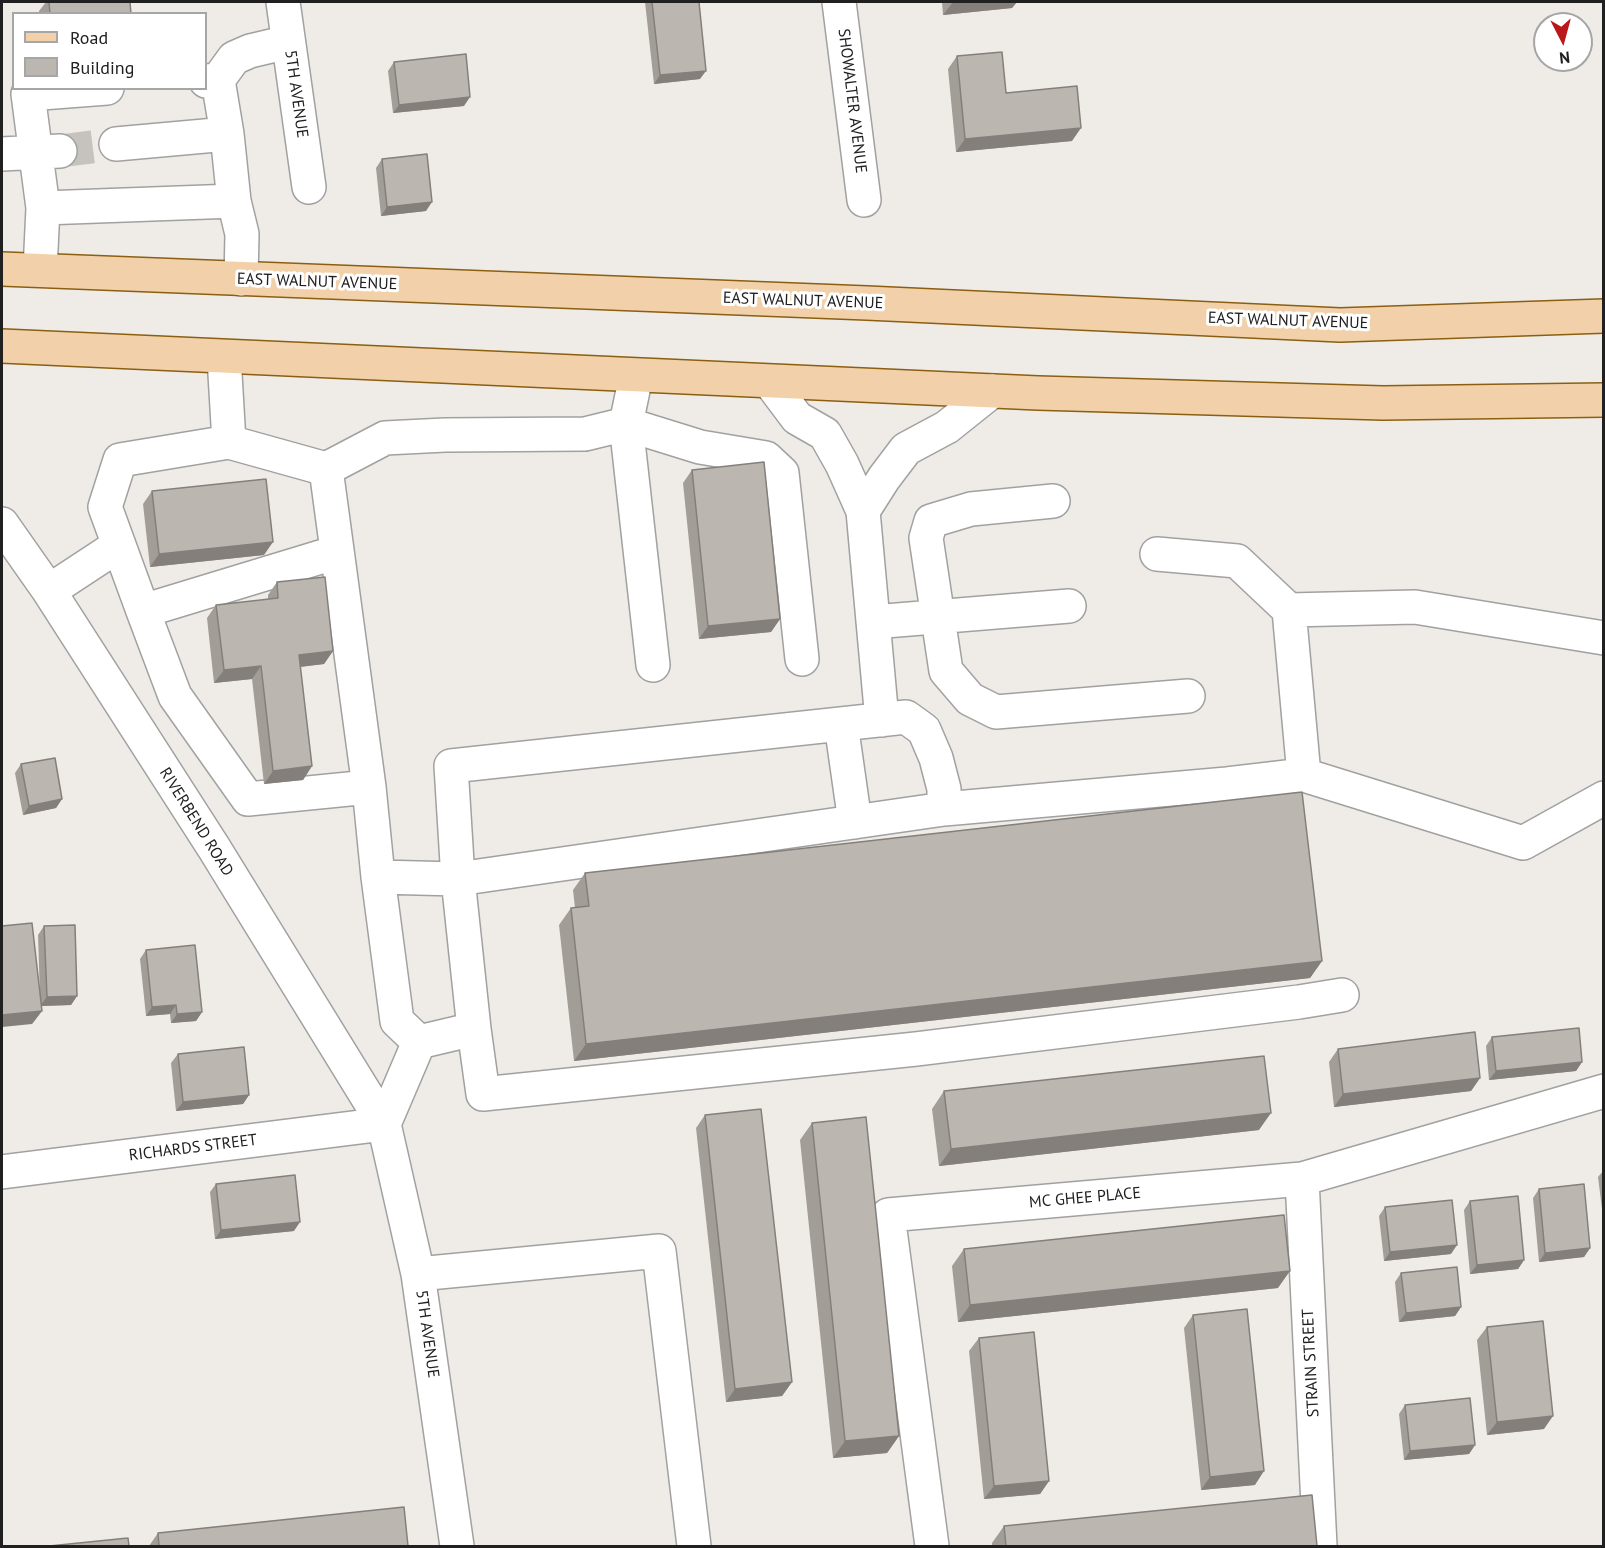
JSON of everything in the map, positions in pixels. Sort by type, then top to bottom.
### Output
[{"type":"main road","name":"EAST WALNUT AVENUE","points":[[2,269],[879,303],[1340,325],[1604,316]]},
{"type":"main road","points":[[2,346],[992,391],[1383,403],[1604,400]]},
{"type":"street","name":"5TH AVENUE","points":[[283,2],[309,187]]},
{"type":"street","name":"SHOWALTER AVENUE","points":[[840,2],[864,200]]},
{"type":"street","points":[[241,279],[242,234],[234,201],[227,134],[212,81],[234,58],[250,51],[288,42]]},
{"type":"street","points":[[40,270],[48,153],[27,94],[80,90]]},
{"type":"street","points":[[116,144],[227,134]]},
{"type":"street","points":[[2,154],[48,153]]},
{"type":"street","points":[[43,208],[234,201]]},
{"type":"street","points":[[224,357],[229,442]]},
{"type":"street","points":[[636,376],[626,424],[654,665]]},
{"type":"street","points":[[770,382],[797,418],[825,434],[842,464],[863,511],[882,720]]},
{"type":"street","points":[[863,511],[906,449],[947,427],[992,391]]},
{"type":"street","points":[[369,788],[248,799],[176,696],[143,611],[105,507],[120,460],[229,442],[326,469],[385,438],[585,434],[626,424],[700,447],[766,458],[782,473],[802,659]]},
{"type":"street","points":[[326,469],[369,788],[397,1021],[419,1042]]},
{"type":"street","points":[[1053,501],[971,509],[931,521],[926,538],[946,671],[970,699],[996,712],[1188,696]]},
{"type":"street","name":"RIVERBEND ROAD","points":[[2,524],[49,591],[214,848],[384,1124]]},
{"type":"street","points":[[49,591],[119,545]]},
{"type":"street","points":[[143,611],[337,552]]},
{"type":"street","points":[[1157,554],[1237,561],[1290,610],[1304,775]]},
{"type":"street","points":[[873,622],[1069,606]]},
{"type":"street","points":[[1290,610],[1415,607],[1604,638]]},
{"type":"street","points":[[137,729],[176,696]]},
{"type":"street","points":[[944,809],[944,789],[936,758],[924,730],[906,717],[451,766],[458,879],[483,1094],[916,1049],[1342,995]]},
{"type":"street","points":[[842,724],[855,822]]},
{"type":"street","points":[[378,877],[458,879],[944,809],[1304,775],[1523,843],[1604,798]]},
{"type":"street","points":[[419,1042],[474,1029]]},
{"type":"street","points":[[384,1124],[419,1042]]},
{"type":"street","name":"MC GHEE PLACE","points":[[932,1546],[888,1215],[1302,1179],[1604,1092]]},
{"type":"street","name":"5TH AVENUE","points":[[384,1124],[418,1274],[457,1546]]},
{"type":"street","name":"RICHARDS STREET","points":[[2,1172],[384,1124]]},
{"type":"street","name":"STRAIN STREET","points":[[1302,1179],[1320,1546]]},
{"type":"street","points":[[418,1274],[659,1251],[694,1546]]},
{"type":"building","points":[[49,2],[130,2],[131,12],[50,12]]},
{"type":"building","points":[[652,2],[699,2],[706,71],[660,75]]},
{"type":"building","points":[[1002,52],[1006,93],[1077,86],[1081,128],[965,139],[957,56]]},
{"type":"building","points":[[466,54],[470,97],[399,105],[394,62]]},
{"type":"building","points":[[427,154],[432,202],[387,207],[382,159]]},
{"type":"building","points":[[764,462],[780,619],[708,626],[692,470]]},
{"type":"building","points":[[266,479],[273,542],[159,554],[152,491]]},
{"type":"building","points":[[325,577],[333,651],[299,655],[312,766],[273,771],[261,666],[224,670],[216,605],[278,598],[277,582]]},
{"type":"building","points":[[55,758],[62,799],[29,806],[21,764]]},
{"type":"building","points":[[1302,792],[1322,961],[586,1044],[571,908],[589,906],[585,873]]},
{"type":"building","points":[[32,923],[42,1011],[2,1015],[2,926]]},
{"type":"building","points":[[75,925],[77,996],[47,997],[44,926]]},
{"type":"building","points":[[195,945],[202,1012],[177,1014],[176,1005],[152,1007],[146,950]]},
{"type":"building","points":[[1579,1028],[1582,1062],[1496,1071],[1492,1037]]},
{"type":"building","points":[[1475,1032],[1480,1078],[1343,1094],[1338,1049]]},
{"type":"building","points":[[244,1047],[249,1095],[183,1102],[178,1054]]},
{"type":"building","points":[[1264,1056],[1271,1113],[951,1149],[944,1091]]},
{"type":"building","points":[[761,1109],[792,1382],[735,1389],[705,1115]]},
{"type":"building","points":[[866,1117],[899,1436],[845,1441],[812,1123]]},
{"type":"building","points":[[295,1175],[300,1222],[221,1230],[216,1184]]},
{"type":"building","points":[[1584,1184],[1590,1248],[1545,1253],[1539,1189]]},
{"type":"building","points":[[1518,1196],[1524,1260],[1477,1265],[1470,1201]]},
{"type":"building","points":[[1452,1200],[1457,1245],[1390,1252],[1385,1207]]},
{"type":"building","points":[[1284,1215],[1290,1271],[970,1305],[964,1249]]},
{"type":"building","points":[[1457,1267],[1461,1307],[1406,1313],[1401,1273]]},
{"type":"building","points":[[1247,1309],[1264,1471],[1210,1477],[1193,1315]]},
{"type":"building","points":[[1543,1321],[1553,1416],[1497,1422],[1487,1327]]},
{"type":"building","points":[[1034,1332],[1049,1481],[994,1486],[979,1338]]},
{"type":"building","points":[[1470,1398],[1475,1445],[1410,1451],[1405,1405]]},
{"type":"building","points":[[1312,1495],[1317,1546],[1006,1546],[1004,1526]]},
{"type":"building","points":[[404,1507],[408,1546],[159,1546],[158,1533]]},
{"type":"building","points":[[128,1538],[129,1546],[49,1546]]},
{"type":"tunnel","points":[[60,151],[116,144]]}]
